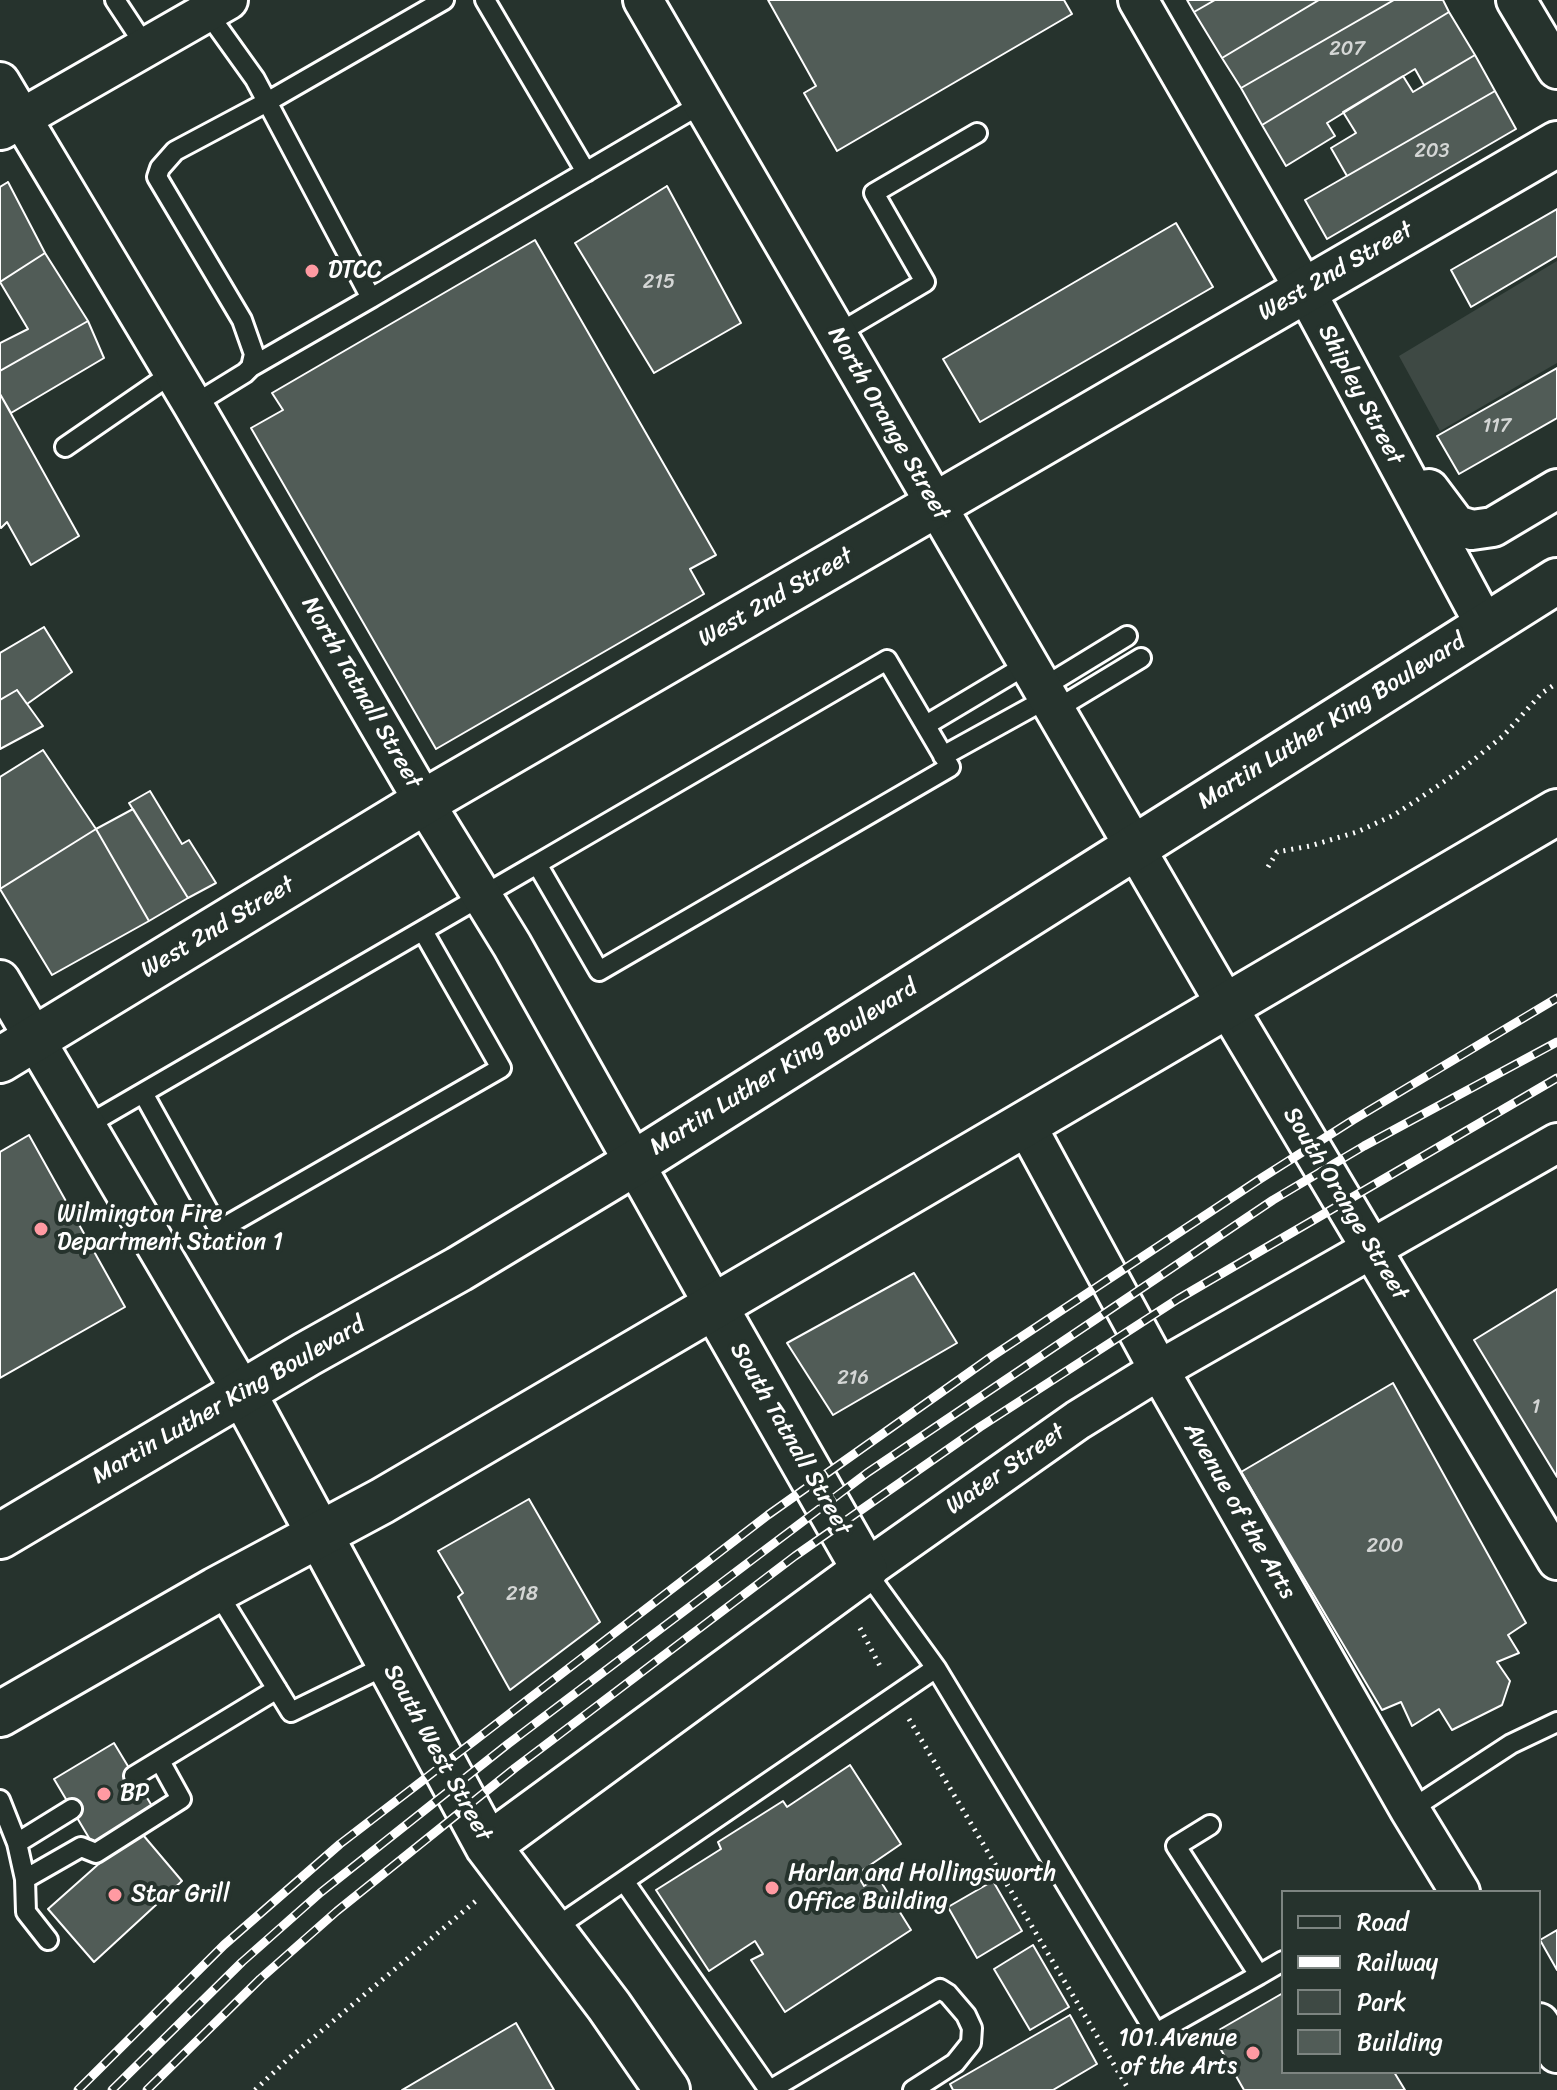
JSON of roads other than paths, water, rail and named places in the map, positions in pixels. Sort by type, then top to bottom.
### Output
[{"type":"main road","name":"West 2nd Street","points":[[18,1050],[424,802],[1557,144]]},
{"type":"main road","name":"Martin Luther King Boulevard","points":[[0,1536],[633,1164],[1557,581]]},
{"type":"main road","points":[[0,1714],[216,1590],[396,1494],[1557,812]]},
{"type":"main road","name":"South Tatnall Street","points":[[715,1307],[851,1580]]},
{"type":"main road","name":"South West Street","points":[[243,1393],[498,1860],[667,2090]]},
{"type":"main road","name":"Water Street","points":[[498,1860],[851,1580]]},
{"type":"street","name":"North Orange Street","points":[[643,0],[1134,846]]},
{"type":"street","name":"Shipley Street","points":[[1138,0],[1305,290],[1485,625]]},
{"type":"street","points":[[1516,0],[1557,69]]},
{"type":"street","points":[[10,125],[217,6]]},
{"type":"street","name":"North Tatnall Street","points":[[0,82],[10,125],[174,372],[424,802],[512,945],[715,1307]]},
{"type":"street","points":[[1364,404],[1456,525],[1472,530],[1493,527],[1557,489]]},
{"type":"street","name":"South Orange Street","points":[[1134,846],[1557,1560]]},
{"type":"street","points":[[0,980],[18,1050],[84,1127],[243,1393]]},
{"type":"street","name":"Avenue of the Arts","points":[[1026,1125],[1159,1370],[1459,1890]]},
{"type":"street","name":"Water Street","points":[[851,1580],[1066,1428],[1159,1370],[1557,1143]]},
{"type":"street","points":[[1541,2026],[1557,2053]]},
{"type":"lane","points":[[115,0],[146,47]]},
{"type":"lane","points":[[251,367],[254,354],[242,320],[157,177],[164,160],[444,0]]},
{"type":"lane","points":[[485,0],[586,172]]},
{"type":"lane","points":[[217,6],[371,298]]},
{"type":"lane","points":[[193,405],[251,367],[703,103]]},
{"type":"lane","points":[[837,334],[925,282],[874,193],[977,133]]},
{"type":"lane","points":[[65,447],[174,372]]},
{"type":"lane","points":[[943,756],[1127,636]]},
{"type":"lane","points":[[926,725],[1141,658]]},
{"type":"lane","points":[[84,1127],[887,660],[950,767],[599,971],[537,864]]},
{"type":"lane","points":[[143,1093],[219,1230],[501,1068],[423,931]]},
{"type":"lane","points":[[851,1580],[936,1668],[1156,2033],[1281,1962]]},
{"type":"lane","points":[[216,1590],[291,1712],[389,1664]]},
{"type":"lane","points":[[551,1931],[936,1668]]},
{"type":"lane","points":[[134,1776],[277,1689]]},
{"type":"lane","points":[[1410,1810],[1511,1744],[1557,1722]]},
{"type":"lane","points":[[25,1879],[81,1847],[96,1853],[181,1799],[160,1761]]},
{"type":"lane","points":[[0,1800],[17,1843],[25,1879],[26,1912],[48,1940]]},
{"type":"lane","points":[[17,1843],[72,1809]]},
{"type":"lane","points":[[1210,1825],[1176,1846],[1259,1975]]},
{"type":"lane","points":[[624,1881],[770,2090],[940,1989],[948,1994],[966,2015],[972,2028],[971,2043],[955,2063],[913,2090]]},
{"type":"railway","points":[[78,2090],[224,1945],[340,1844],[768,1515],[991,1357],[1260,1179],[1557,998]]},
{"type":"railway","points":[[112,2090],[242,1962],[320,1893],[508,1744],[867,1473],[1273,1200],[1364,1146],[1557,1042]]},
{"type":"railway","points":[[147,2090],[260,1979],[337,1911],[515,1768],[795,1556],[980,1427],[1178,1299],[1557,1078]]},
{"type":"place","name":"DTCC","points":[[312,271]]},
{"type":"place","name":"Wilmington Fire Department Station 1","points":[[41,1229]]},
{"type":"place","name":"BP","points":[[104,1794]]},
{"type":"place","name":"Harlan and Hollingsworth Office Building","points":[[772,1888]]},
{"type":"place","name":"Star Grill","points":[[115,1895]]},
{"type":"place","name":"101 Avenue of the Arts","points":[[1253,2053]]}]
